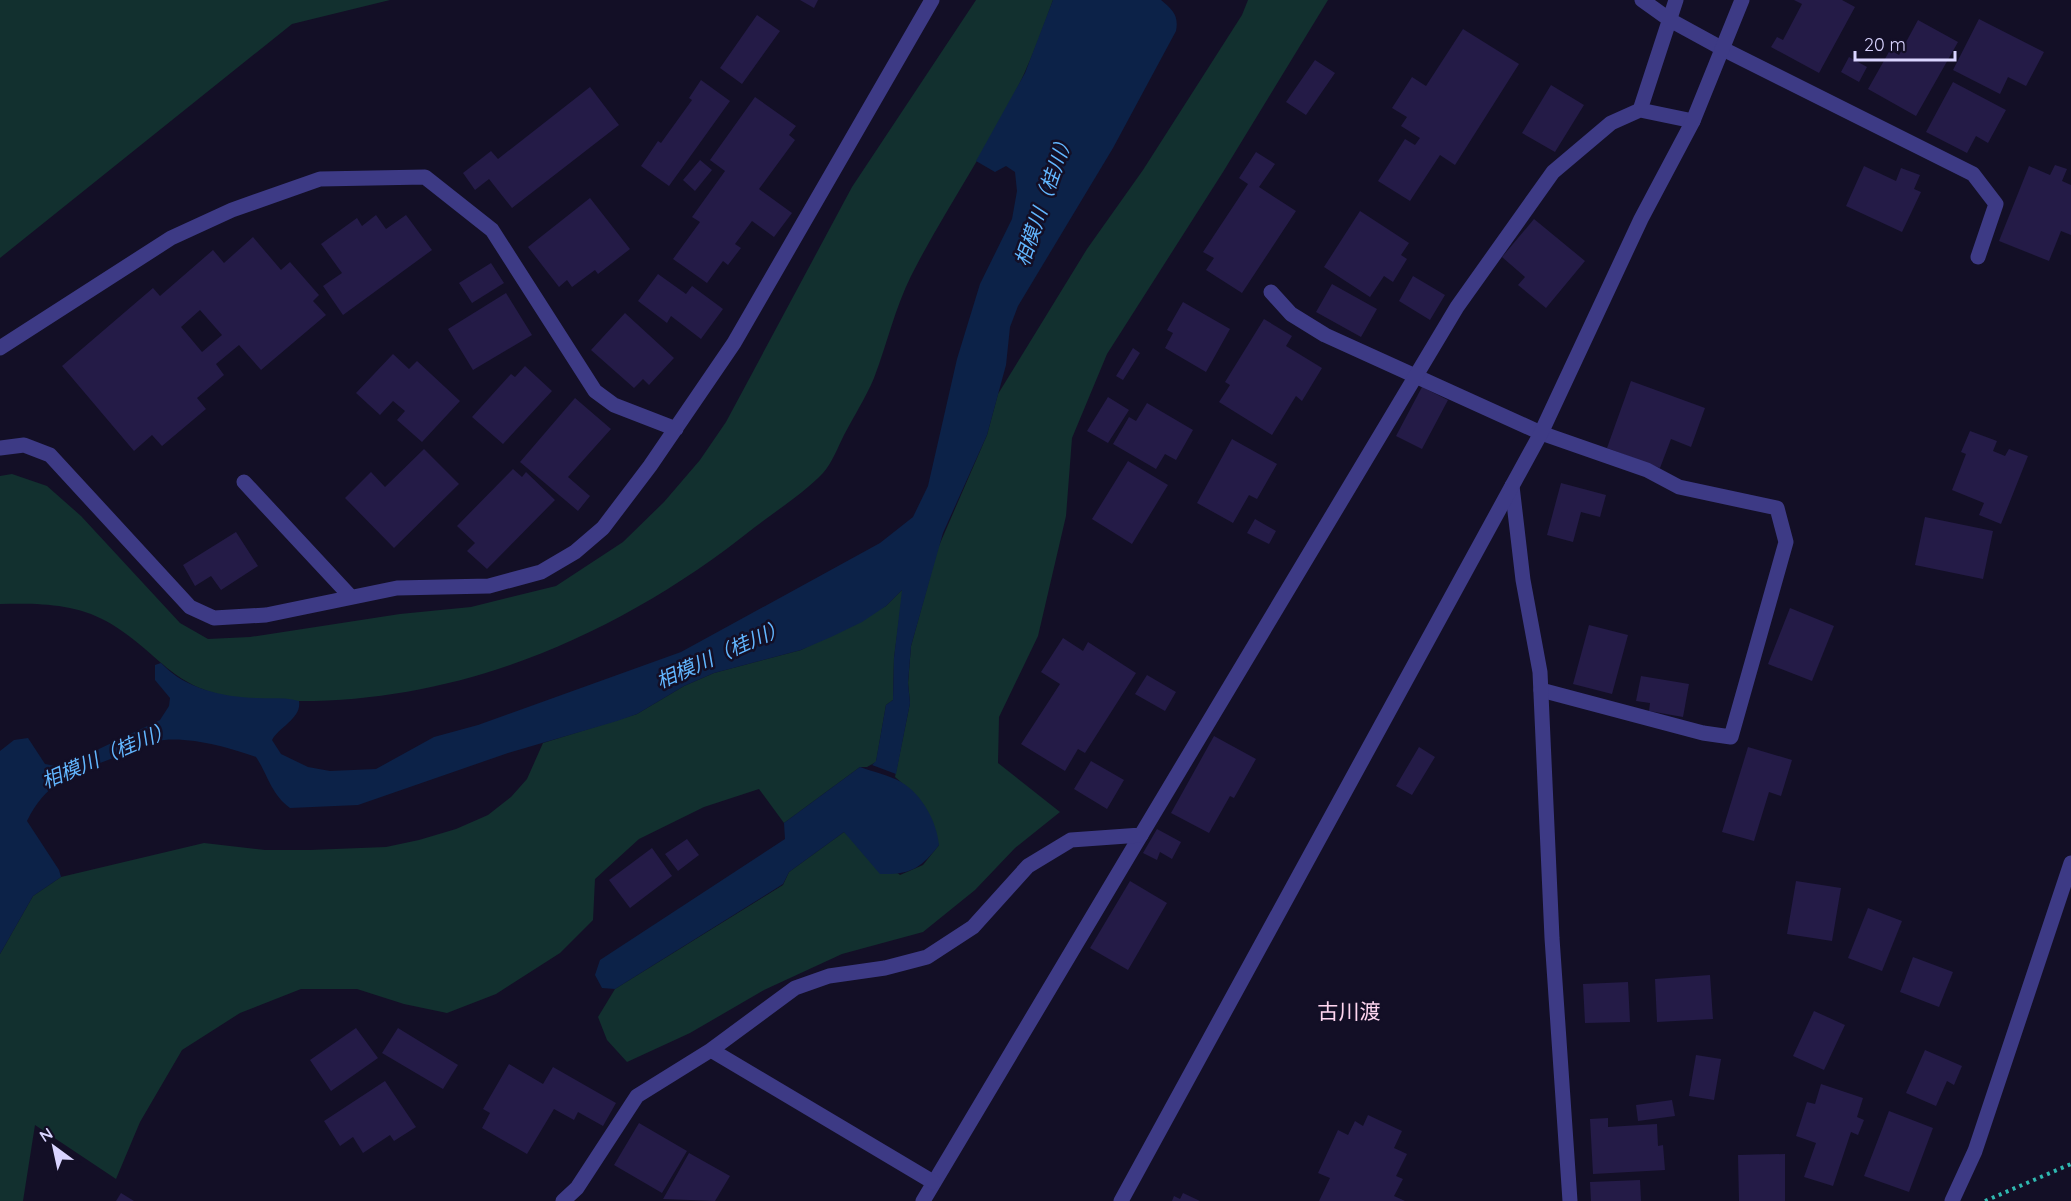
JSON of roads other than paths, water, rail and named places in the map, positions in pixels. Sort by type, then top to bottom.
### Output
[{"type":"street","points":[[0,448],[24,445],[50,455],[190,607],[214,618],[266,615],[398,588],[489,586],[541,572],[575,552],[603,528],[676,429],[734,344],[932,0]]},
{"type":"street","points":[[1642,0],[1670,20],[1723,49],[1973,174],[1996,204],[1978,257]]},
{"type":"street","points":[[1640,110],[1677,0]]},
{"type":"street","points":[[1121,1201],[1541,433],[1641,219],[1693,121],[1742,0]]},
{"type":"street","points":[[924,1201],[933,1182],[1456,306],[1553,172],[1611,123],[1640,110],[1693,121]]},
{"type":"street","points":[[0,348],[171,238],[232,210],[320,179],[425,177],[492,230],[595,391],[614,405],[676,429]]},
{"type":"street","points":[[1271,292],[1291,314],[1325,335],[1541,433],[1647,470],[1679,487],[1777,508],[1786,542],[1731,737],[1703,733],[1541,690]]},
{"type":"street","points":[[244,482],[351,597]]},
{"type":"street","points":[[1512,486],[1523,580],[1541,690],[1552,938],[1570,1201]]},
{"type":"street","points":[[563,1201],[577,1188],[637,1096],[711,1050],[795,988],[829,976],[885,968],[927,957],[973,927],[1028,866],[1071,840],[1141,835]]},
{"type":"street","points":[[1952,1201],[1975,1151],[2071,863]]},
{"type":"street","points":[[711,1050],[933,1182]]},
{"type":"water","name":"相模川（桂川）","points":[[1053,0],[1161,0],[1174,14],[1177,21],[1176,31],[1113,148],[1018,306],[1010,327],[1006,365],[987,435],[943,533],[911,646],[908,683],[910,703],[896,774],[872,765],[876,761],[886,705],[893,700],[894,658],[902,590],[886,606],[862,622],[801,650],[714,673],[684,686],[637,714],[508,753],[358,805],[290,808],[278,797],[256,757],[233,749],[193,741],[156,741],[77,772],[65,778],[44,795],[27,821],[59,870],[61,877],[33,896],[0,954],[0,751],[14,740],[28,738],[45,764],[61,767],[160,720],[169,706],[170,698],[155,680],[155,665],[161,663],[181,679],[205,690],[231,696],[299,701],[294,717],[272,740],[281,754],[308,767],[330,771],[376,769],[434,737],[478,725],[681,652],[880,543],[913,517],[928,486],[957,359],[980,284],[1012,219],[1017,191],[1015,172],[1006,166],[995,172],[976,161],[1025,73]]},
{"type":"water","points":[[860,767],[886,775],[909,787],[927,809],[938,836],[939,845],[921,865],[900,873],[880,874],[844,832],[789,872],[783,884],[615,989],[602,988],[595,975],[600,960],[785,839],[784,823]]},
{"type":"district","name":"古川渡","points":[[1349,1012]]}]
